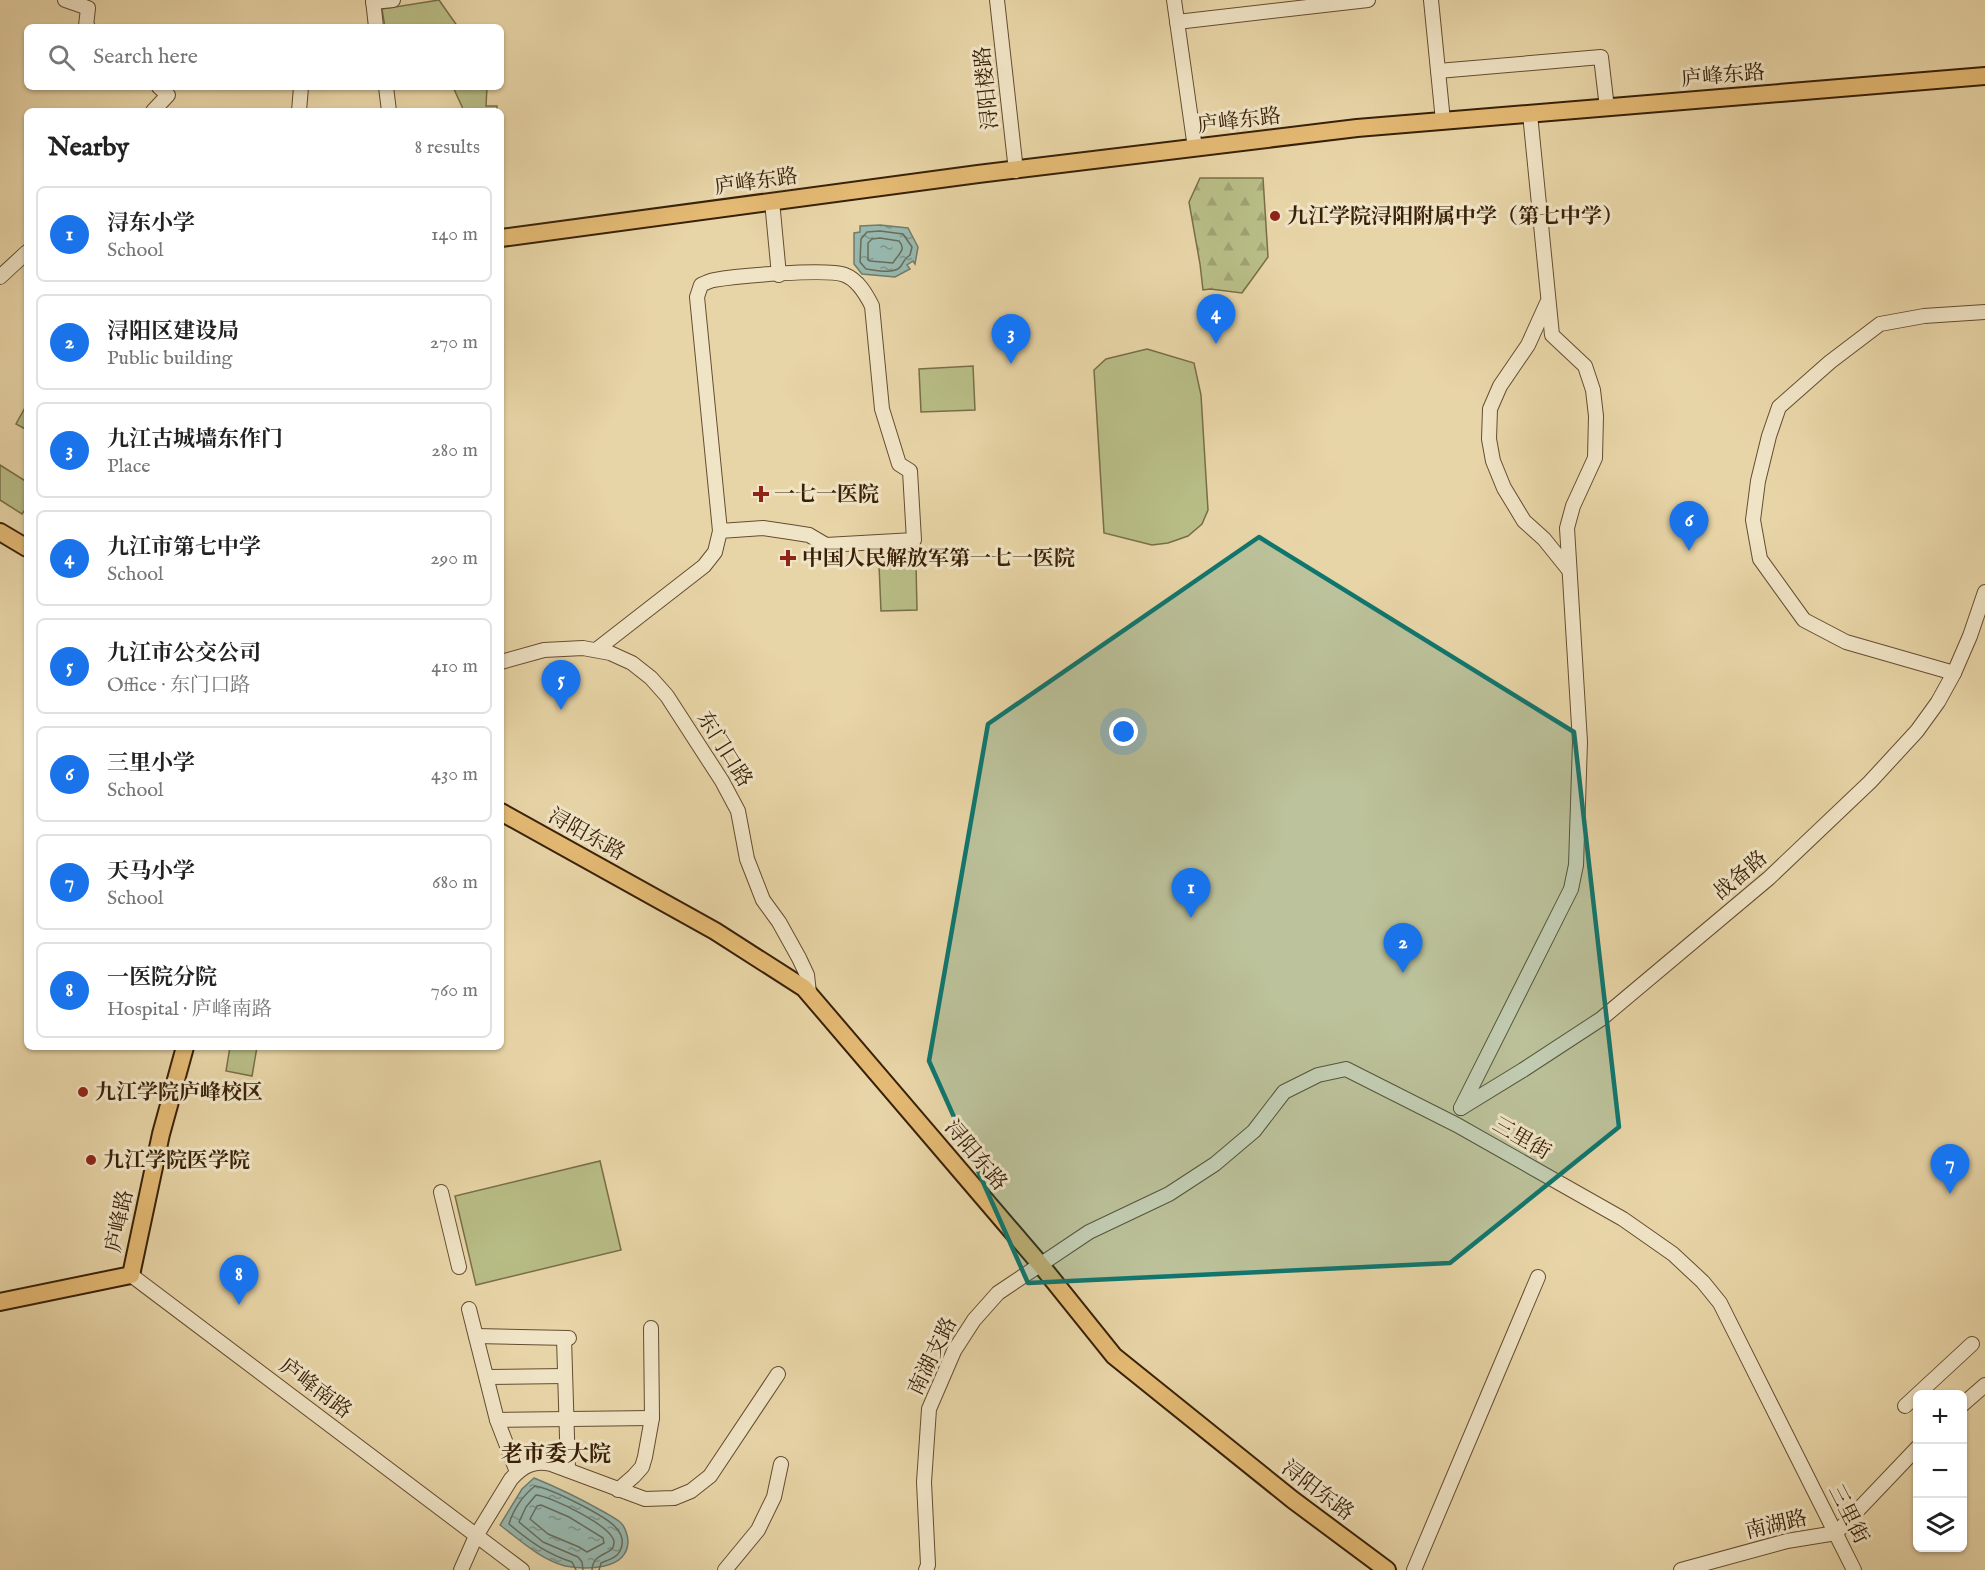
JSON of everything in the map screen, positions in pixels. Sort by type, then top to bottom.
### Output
[{"type":"main road","name":"庐峰东路","points":[[504,238],[978,174],[1357,128],[1985,76]]},
{"type":"main road","points":[[0,532],[24,546]]},
{"type":"main road","name":"浔阳东路","points":[[504,814],[715,931],[804,988],[1040,1264],[1114,1356],[1293,1500],[1387,1570]]},
{"type":"main road","name":"庐峰路","points":[[0,1302],[131,1275],[161,1134],[184,1050]]},
{"type":"street","points":[[65,0],[88,8],[86,24]]},
{"type":"street","points":[[376,24],[373,1],[393,0]]},
{"type":"street","name":"浔阳楼路","points":[[997,0],[1016,171]]},
{"type":"street","points":[[1174,0],[1195,148]]},
{"type":"street","points":[[1177,22],[1368,0]]},
{"type":"street","points":[[1431,0],[1443,121]]},
{"type":"street","points":[[1438,71],[1601,57],[1607,108]]},
{"type":"street","points":[[156,108],[168,95],[162,90]]},
{"type":"street","points":[[299,108],[301,90]]},
{"type":"street","points":[[386,90],[389,108]]},
{"type":"street","points":[[1461,1108],[1571,889],[1576,865],[1580,742],[1567,528],[1573,506],[1595,459],[1596,416],[1593,390],[1585,366],[1552,335],[1530,114]]},
{"type":"street","points":[[772,201],[779,275]]},
{"type":"street","points":[[0,277],[24,255]]},
{"type":"street","points":[[596,650],[704,566],[715,552],[720,531],[697,297],[701,285],[711,280],[831,272],[844,274],[854,280],[866,294],[872,306],[882,409],[899,464],[910,471],[914,540],[826,545],[809,535],[781,530],[763,528],[720,531]]},
{"type":"street","points":[[1547,301],[1528,345],[1500,386],[1490,409],[1489,439],[1504,488],[1524,520],[1544,539],[1569,570]]},
{"type":"street","points":[[1954,672],[1846,642],[1804,620],[1760,559],[1753,520],[1758,481],[1779,407],[1880,324],[1924,316],[1985,312]]},
{"type":"street","name":"战备路","points":[[1444,1118],[1601,1019],[1769,878],[1830,821],[1893,757],[1938,702],[1970,636],[1985,592]]},
{"type":"street","name":"东门口路","points":[[504,661],[544,650],[583,648],[610,653],[632,663],[651,678],[667,696],[722,781],[738,812],[747,859],[763,900],[779,922],[799,958],[807,975],[809,993]]},
{"type":"street","name":"三里街","points":[[1040,1264],[1089,1232],[1169,1194],[1215,1164],[1254,1131],[1284,1092],[1318,1075],[1346,1069],[1444,1118],[1623,1219],[1673,1254],[1702,1282],[1720,1303],[1854,1570]]},
{"type":"street","points":[[441,1192],[459,1268]]},
{"type":"street","name":"南湖支路","points":[[926,1570],[928,1565],[924,1482],[929,1409],[954,1351],[974,1320],[998,1293],[1040,1264]]},
{"type":"street","name":"庐峰南路","points":[[131,1275],[522,1570]]},
{"type":"street","points":[[1414,1570],[1538,1277]]},
{"type":"street","points":[[469,1309],[497,1420],[517,1472]]},
{"type":"street","points":[[618,1490],[642,1467],[645,1457],[652,1418],[651,1328]]},
{"type":"street","points":[[476,1335],[567,1338],[565,1376],[568,1470]]},
{"type":"street","points":[[1905,1406],[1972,1344]]},
{"type":"street","points":[[461,1570],[476,1536],[517,1472],[529,1465],[542,1462],[645,1499],[674,1498],[702,1484],[710,1476],[778,1374]]},
{"type":"street","points":[[487,1377],[565,1376]]},
{"type":"street","points":[[1967,1401],[1985,1385]]},
{"type":"street","points":[[497,1420],[652,1418]]},
{"type":"street","name":"南湖路","points":[[1681,1570],[1787,1541],[1836,1533],[1913,1451]]},
{"type":"street","points":[[725,1570],[758,1530],[774,1497],[781,1464]]},
{"type":"highlighted area","points":[[1259,537],[1574,732],[1619,1127],[1450,1263],[1028,1283],[929,1061],[988,724]]},
{"type":"green space","points":[[439,0],[456,24],[384,24],[382,9]]},
{"type":"green space","points":[[454,90],[487,90],[486,106],[497,106],[497,108],[463,108]]},
{"type":"green space","points":[[1200,178],[1263,178],[1268,257],[1242,293],[1203,290],[1189,202]]},
{"type":"green space","points":[[1147,349],[1194,363],[1201,395],[1208,510],[1202,524],[1188,536],[1168,543],[1152,545],[1104,533],[1094,370],[1106,359]]},
{"type":"green space","points":[[973,366],[975,410],[921,412],[919,369]]},
{"type":"green space","points":[[24,409],[24,428],[16,424]]},
{"type":"green space","points":[[0,465],[24,480],[24,511],[22,514],[0,500]]},
{"type":"green space","points":[[916,564],[917,610],[881,611],[879,565]]},
{"type":"green space","points":[[230,1050],[256,1050],[252,1076],[226,1071]]},
{"type":"green space","points":[[600,1161],[621,1250],[476,1285],[455,1196]]},
{"type":"water","points":[[880,225],[908,228],[918,247],[915,264],[913,261],[907,265],[910,269],[895,277],[862,274],[854,264],[854,233],[860,232],[860,226]]},
{"type":"water","points":[[534,1478],[578,1498],[620,1522],[626,1531],[628,1542],[621,1558],[613,1563],[594,1568],[565,1566],[539,1554],[500,1525],[522,1489]]},
{"type":"place","name":"九江学院浔阳附属中学（第七中学）","points":[[1275,216]]},
{"type":"place","name":"九江市第七中学","points":[[1216,344]]},
{"type":"place","name":"九江古城墙东作门","points":[[1011,364]]},
{"type":"place","name":"一七一医院","points":[[761,494]]},
{"type":"place","name":"三里小学","points":[[1689,551]]},
{"type":"place","name":"中国人民解放军第一七一医院","points":[[788,558]]},
{"type":"place","name":"九江市公交公司","points":[[561,710]]},
{"type":"place","name":"浔东小学","points":[[1191,918]]},
{"type":"place","name":"浔阳区建设局","points":[[1403,973]]},
{"type":"place","name":"九江学院庐峰校区","points":[[83,1092]]},
{"type":"place","name":"九江学院医学院","points":[[91,1160]]},
{"type":"place","name":"天马小学","points":[[1950,1194]]},
{"type":"place","name":"一医院分院","points":[[239,1305]]},
{"type":"district","name":"老市委大院","points":[[556,1453]]}]
